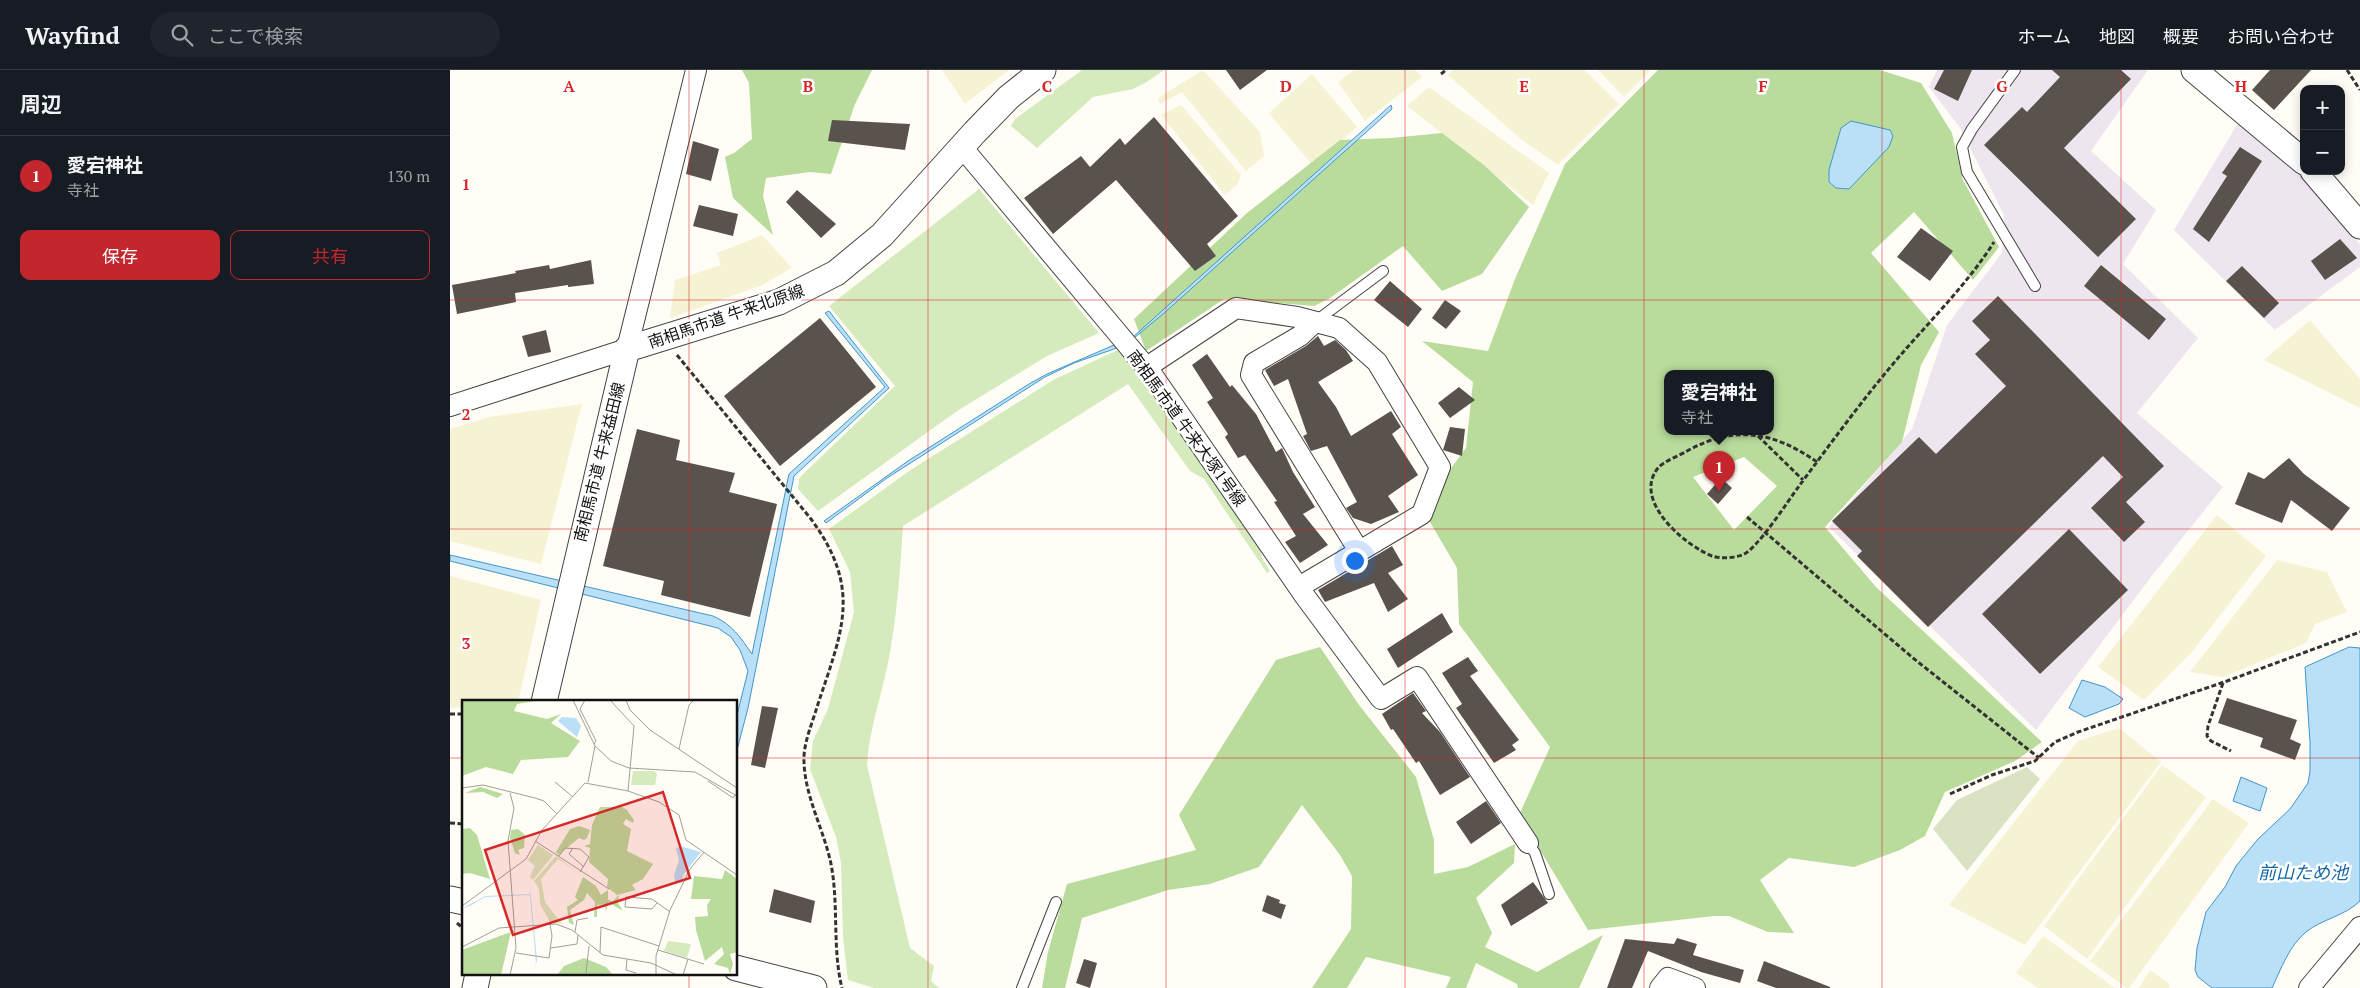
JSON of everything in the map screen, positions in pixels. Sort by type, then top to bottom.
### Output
[{"type":"street","points":[[627,349],[696,70]]},
{"type":"street","name":"南相馬市道 牛来北原線","points":[[450,406],[779,302],[836,273],[882,235],[961,146],[1009,97],[1043,70]]},
{"type":"street","points":[[2194,70],[2300,159]]},
{"type":"street","name":"南相馬市道 牛来大塚1号線","points":[[961,146],[1147,367],[1299,587],[1381,699],[1417,677],[1528,843]]},
{"type":"street","points":[[2316,175],[2360,226]]},
{"type":"street","points":[[1147,367],[1236,308],[1338,328],[1377,362],[1440,467],[1422,514],[1299,587]]},
{"type":"street","points":[[1315,322],[1300,336],[1254,363],[1251,374],[1359,551]]},
{"type":"street","name":"南相馬市道 牛来益田線","points":[[544,700],[572,576],[627,349]]},
{"type":"street","points":[[2309,988],[2326,965],[2360,927]]},
{"type":"street","points":[[738,969],[814,988]]},
{"type":"street","points":[[1660,988],[1668,978],[1695,988]]},
{"type":"lane","points":[[2015,70],[1972,129],[1962,147],[1967,172],[2035,286]]},
{"type":"lane","points":[[1315,322],[1383,271]]},
{"type":"lane","points":[[1528,843],[1535,853],[1549,894]]},
{"type":"lane","points":[[1022,988],[1056,902]]},
{"type":"path","points":[[1441,74],[1446,70]]},
{"type":"path","points":[[2347,70],[2360,90]]},
{"type":"path","points":[[1727,435],[1702,442],[1659,467],[1652,478],[1650,489],[1652,500],[1664,520],[1690,542],[1712,556],[1724,558],[1744,555],[1757,544],[1764,532],[1887,371],[1985,255],[1993,243],[2000,225]]},
{"type":"path","points":[[664,338],[827,541],[839,570],[843,591],[843,614],[840,633],[808,737],[804,762],[810,792],[831,864],[842,988]]},
{"type":"path","points":[[1752,435],[1801,451],[1817,462]]},
{"type":"path","points":[[1757,436],[1804,480]]},
{"type":"path","points":[[1747,517],[1943,683],[2039,758]]},
{"type":"path","points":[[1950,794],[1992,775],[2039,758],[2055,742],[2072,734],[2360,632]]},
{"type":"path","points":[[2223,682],[2208,726],[2207,736],[2210,741],[2232,751]]},
{"type":"shaded area","points":[[942,70],[1009,70],[965,104]]},
{"type":"shaded area","points":[[1203,70],[1260,132],[1264,156],[1246,171],[1182,92],[1160,104],[1158,98]]},
{"type":"shaded area","points":[[1354,70],[1415,70],[1422,77],[1365,121],[1338,82]]},
{"type":"shaded area","points":[[1453,70],[1585,70],[1619,104],[1558,165],[1522,140],[1448,75]]},
{"type":"shaded area","points":[[1598,70],[1651,70],[1624,97]]},
{"type":"shaded area","points":[[1937,70],[2148,70],[2091,151],[2156,210],[2123,264],[2198,338],[2137,413],[2223,487],[2151,577],[2036,730],[1829,527],[1912,429],[1947,325],[2002,253],[2004,215],[1960,128],[1929,87]]},
{"type":"shaded area","points":[[1312,74],[1357,127],[1313,166],[1269,113]]},
{"type":"shaded area","points":[[1429,87],[1549,173],[1533,205],[1407,106]]},
{"type":"shaded area","points":[[1181,105],[1241,175],[1237,185],[1225,195],[1161,115]]},
{"type":"shaded area","points":[[2238,123],[2300,174],[2360,244],[2360,267],[2275,330],[2174,230]]},
{"type":"shaded area","points":[[762,235],[792,268],[760,286],[670,318],[675,280],[721,265],[717,253]]},
{"type":"shaded area","points":[[2310,320],[2360,379],[2360,408],[2264,360]]},
{"type":"shaded area","points":[[582,404],[541,564],[450,541],[450,429],[489,417]]},
{"type":"shaded area","points":[[2217,515],[2266,556],[2191,653],[2144,700],[2098,667]]},
{"type":"shaded area","points":[[2277,560],[2327,572],[2347,612],[2315,624],[2306,643],[2223,677],[2190,672]]},
{"type":"shaded area","points":[[450,576],[541,600],[518,700],[462,700],[462,707],[450,708]]},
{"type":"shaded area","points":[[2119,728],[2161,762],[2025,945],[1949,905],[2078,741]]},
{"type":"shaded area","points":[[2162,765],[2206,797],[2087,959],[2044,926]]},
{"type":"shaded area","points":[[2213,799],[2249,823],[2129,988],[2126,988],[2090,961]]},
{"type":"shaded area","points":[[2043,936],[2115,988],[2038,988],[2016,973]]},
{"type":"shaded area","points":[[2150,970],[2170,984],[2169,988],[2139,988]]},
{"type":"green space","points":[[742,70],[872,70],[855,104],[831,174],[810,172],[766,178],[763,196],[773,235],[733,198],[725,157],[734,153],[752,139],[749,83]]},
{"type":"green space","points":[[1082,70],[1164,70],[1133,89],[1093,97],[1037,148],[1011,126],[1015,119]]},
{"type":"green space","points":[[1658,70],[1880,70],[1921,83],[1952,133],[1963,180],[1999,247],[1973,280],[1914,212],[1871,253],[1939,332],[1921,365],[1902,442],[1825,527],[1876,587],[2042,742],[2015,761],[1945,792],[1925,836],[1900,850],[1854,867],[1789,858],[1760,880],[1794,933],[1768,932],[1729,916],[1588,930],[1519,815],[1550,747],[1459,624],[1457,568],[1427,517],[1440,483],[1466,448],[1473,382],[1422,341],[1488,351],[1515,279],[1565,164]],"holes":[[[1744,457],[1777,486],[1734,530],[1693,477]]]},
{"type":"green space","points":[[1442,133],[1484,165],[1529,207],[1482,274],[1442,291],[1403,246],[1330,298],[1314,306],[1224,299],[1146,351],[1134,319],[1247,213],[1340,140]]},
{"type":"green space","points":[[979,189],[1099,333],[1047,356],[957,411],[818,511],[798,489],[799,478],[895,386],[829,306]]},
{"type":"green space","points":[[1120,349],[1144,378],[1261,550],[1262,558],[1270,571],[1267,573],[1204,479],[1190,471],[1128,384],[903,526],[894,629],[870,739],[867,765],[910,948],[934,966],[931,981],[939,988],[874,988],[848,980],[843,937],[841,863],[836,837],[810,769],[813,741],[828,709],[854,612],[850,572],[829,529],[909,471],[1055,379]]},
{"type":"green space","points":[[1320,647],[1359,705],[1416,777],[1434,840],[1434,874],[1468,867],[1515,844],[1514,863],[1476,898],[1492,933],[1485,947],[1537,972],[1603,935],[1579,988],[1518,988],[1517,984],[1476,963],[1466,988],[1446,988],[1451,977],[1366,957],[1347,988],[1312,988],[1351,929],[1352,876],[1340,855],[1302,805],[1259,867],[1210,884],[1168,890],[1082,918],[1065,988],[1042,988],[1048,952],[1067,884],[1196,850],[1179,815],[1276,660]]},
{"type":"green space","points":[[2027,767],[2040,779],[1967,871],[1933,829],[1957,800]]},
{"type":"water","points":[[1391,105],[1392,109],[1163,314],[1133,337]]},
{"type":"water","points":[[1851,121],[1890,130],[1893,136],[1889,147],[1849,189],[1836,188],[1829,182],[1829,170],[1841,128]]},
{"type":"water","points":[[829,311],[889,388],[794,476],[748,708],[738,746],[738,711],[748,671],[740,650],[731,637],[718,628],[450,561],[450,555],[713,616],[731,627],[752,654],[789,474],[885,387],[825,313]]},
{"type":"water","points":[[1114,345],[1116,348],[1114,349],[1074,363],[1045,377],[887,478],[826,523],[824,521],[908,461],[1029,384],[1047,374]]},
{"type":"water","name":"前山ため池","points":[[2349,647],[2360,648],[2360,901],[2306,932],[2286,958],[2272,988],[2212,988],[2198,977],[2195,970],[2197,948],[2206,912],[2225,887],[2236,866],[2258,839],[2290,809],[2308,783],[2310,742],[2305,667]]},
{"type":"water","points":[[2082,680],[2105,687],[2123,699],[2119,704],[2085,717],[2069,708]]},
{"type":"water","points":[[2241,777],[2267,788],[2260,811],[2233,801]]},
{"type":"building","points":[[1226,70],[1267,70],[1240,90]]},
{"type":"building","points":[[1944,70],[1972,70],[1958,101],[1934,89]]},
{"type":"building","points":[[2052,70],[2121,70],[2131,79],[2064,148],[2136,219],[2098,257],[1984,145],[2022,107],[2027,112],[2060,77]]},
{"type":"building","points":[[2270,70],[2311,70],[2274,110],[2252,90]]},
{"type":"building","points":[[1154,117],[1238,216],[1207,244],[1216,256],[1195,271],[1116,180],[1053,234],[1024,198],[1081,156],[1090,167],[1120,138],[1125,145]]},
{"type":"building","points":[[832,120],[910,124],[905,150],[828,141]]},
{"type":"building","points":[[693,141],[719,149],[711,181],[686,174]]},
{"type":"building","points":[[2240,147],[2262,161],[2209,242],[2193,229],[2227,176],[2222,173]]},
{"type":"building","points":[[797,190],[836,224],[821,238],[786,202]]},
{"type":"building","points":[[699,205],[738,214],[733,236],[693,226]]},
{"type":"building","points":[[1921,228],[1953,251],[1930,281],[1897,257]]},
{"type":"building","points":[[2340,239],[2357,258],[2325,280],[2311,261]]},
{"type":"building","points":[[591,260],[594,284],[568,287],[568,285],[515,293],[516,302],[457,314],[452,285],[516,273],[515,271],[549,265],[550,269]]},
{"type":"building","points":[[2101,265],[2166,319],[2149,340],[2084,286]]},
{"type":"building","points":[[2242,266],[2279,303],[2264,318],[2226,281]]},
{"type":"building","points":[[1390,281],[1422,309],[1408,327],[1374,300]]},
{"type":"building","points":[[1998,296],[2164,466],[2126,502],[2145,522],[2124,542],[2091,508],[2123,477],[2103,456],[1928,627],[1857,556],[1862,551],[1832,521],[1919,437],[1936,454],[2006,386],[1975,354],[1990,340],[1972,321]]},
{"type":"building","points":[[1445,300],[1461,311],[1446,329],[1432,318]]},
{"type":"building","points":[[820,318],[876,387],[780,466],[724,396]]},
{"type":"building","points":[[546,330],[551,352],[528,357],[522,336]]},
{"type":"building","points":[[1318,336],[1324,346],[1335,340],[1346,350],[1353,361],[1318,382],[1336,407],[1351,436],[1391,411],[1401,427],[1392,434],[1418,475],[1388,496],[1399,512],[1371,524],[1353,518],[1346,508],[1357,502],[1327,446],[1311,451],[1303,436],[1307,434],[1288,379],[1274,386],[1265,370],[1306,346]]},
{"type":"building","points":[[1207,354],[1230,387],[1232,385],[1256,414],[1276,452],[1282,448],[1293,472],[1315,507],[1303,514],[1328,545],[1300,563],[1285,542],[1296,536],[1274,502],[1277,501],[1245,455],[1238,458],[1225,437],[1228,434],[1207,402],[1213,398],[1192,365]]},
{"type":"building","points":[[1459,387],[1475,400],[1450,418],[1438,403]]},
{"type":"building","points":[[1450,427],[1465,429],[1462,456],[1443,450]]},
{"type":"building","points":[[637,429],[680,440],[676,460],[735,473],[729,492],[777,504],[750,617],[661,595],[664,581],[603,566]]},
{"type":"building","points":[[2289,458],[2304,474],[2350,508],[2332,531],[2291,500],[2282,523],[2235,504],[2248,472],[2264,479]]},
{"type":"building","points":[[1721,478],[1732,488],[1718,504],[1707,494]]},
{"type":"building","points":[[2069,529],[2128,590],[2040,674],[1982,614]]},
{"type":"building","points":[[1392,546],[1403,565],[1388,573],[1408,599],[1388,612],[1374,583],[1325,602],[1318,590]]},
{"type":"building","points":[[1442,613],[1453,632],[1398,668],[1387,649]]},
{"type":"building","points":[[1468,657],[1478,671],[1470,676],[1519,740],[1512,745],[1516,750],[1494,763],[1456,708],[1462,704],[1442,673]]},
{"type":"building","points":[[1413,693],[1426,711],[1422,713],[1440,732],[1470,777],[1440,795],[1419,761],[1416,763],[1393,729],[1391,730],[1382,714]]},
{"type":"building","points":[[2227,698],[2297,720],[2290,739],[2301,744],[2295,760],[2260,747],[2263,738],[2218,723]]},
{"type":"building","points":[[762,706],[778,708],[765,768],[751,765]]},
{"type":"building","points":[[1486,801],[1501,823],[1471,844],[1456,822]]},
{"type":"building","points":[[1533,882],[1548,903],[1511,926],[1501,905]]},
{"type":"building","points":[[774,889],[815,901],[811,923],[769,912]]},
{"type":"building","points":[[1267,895],[1280,900],[1279,903],[1286,905],[1281,919],[1262,911]]},
{"type":"building","points":[[1677,938],[1697,944],[1693,955],[1744,970],[1740,983],[1701,972],[1648,951],[1632,988],[1607,988],[1625,939],[1674,944]]},
{"type":"building","points":[[1084,959],[1097,963],[1090,988],[1076,983]]},
{"type":"building","points":[[1764,961],[1830,988],[1776,988],[1757,981]]},
{"type":"place","name":"愛宕神社","points":[[1719,492]]}]
